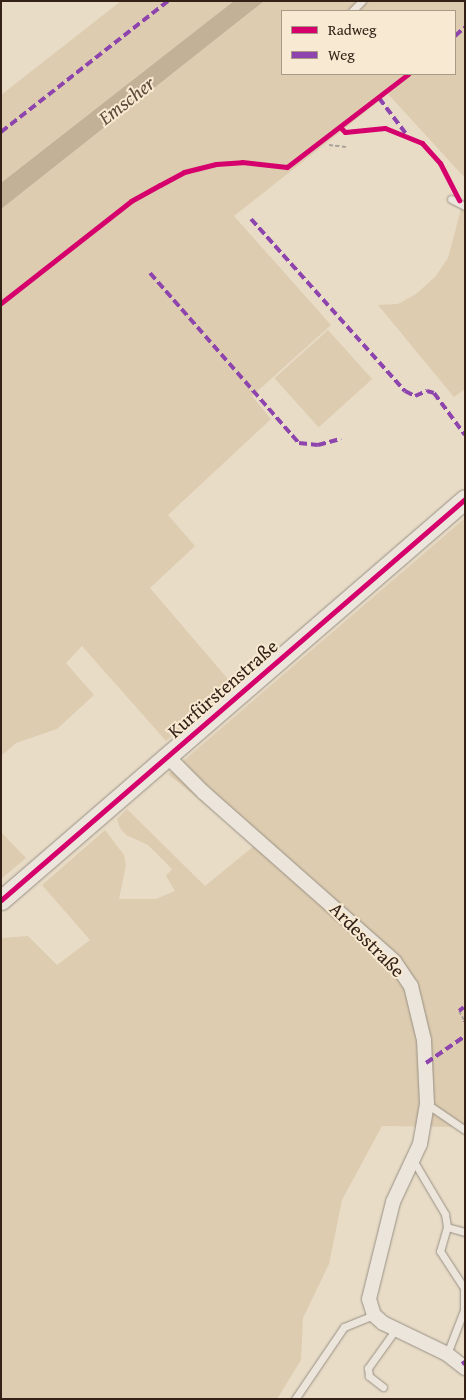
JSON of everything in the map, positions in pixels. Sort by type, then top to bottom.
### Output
[{"type":"main road","name":"Kurfürstenstraße","points":[[1,900],[465,499]]},
{"type":"street","name":"Ardesstraße","points":[[168,756],[203,792],[277,855],[404,972],[420,1016],[427,1104],[420,1144],[394,1202],[370,1290],[374,1315]]},
{"type":"street","points":[[374,1315],[396,1329],[447,1354],[465,1368]]},
{"type":"lane","points":[[353,10],[362,1]]},
{"type":"lane","points":[[451,199],[465,206]]},
{"type":"lane","points":[[427,1104],[465,1130]]},
{"type":"lane","points":[[413,1159],[445,1214],[447,1227],[440,1251],[464,1288],[464,1310],[457,1336],[447,1354]]},
{"type":"lane","points":[[447,1227],[465,1232]]},
{"type":"lane","points":[[295,1399],[344,1327],[374,1315]]},
{"type":"lane","points":[[383,1387],[369,1376],[368,1368],[396,1329]]},
{"type":"path","points":[[329,144],[346,148]]},
{"type":"path","points":[[459,1012],[464,1020]]},
{"type":"shaded area","points":[[121,1],[465,1],[465,178],[388,94],[234,216],[331,325],[252,396],[271,419],[168,515],[195,546],[150,588],[233,685],[166,741],[82,646],[66,663],[94,695],[57,729],[16,743],[1,756],[1,95]]},
{"type":"shaded area","points":[[461,209],[465,212],[465,389],[454,397],[378,305],[398,304],[416,294],[435,277],[448,258]]},
{"type":"shaded area","points":[[328,330],[372,379],[319,427],[274,378]]},
{"type":"shaded area","points":[[465,518],[465,1134],[458,1127],[382,1126],[342,1200],[329,1264],[303,1318],[301,1360],[277,1399],[1,1399],[1,938],[28,936],[57,965],[90,940],[42,885],[105,830],[124,855],[126,865],[119,899],[156,899],[175,891],[166,876],[172,869],[148,845],[126,835],[120,828],[117,819],[127,809],[205,886],[255,845],[168,774]]},
{"type":"shaded area","points":[[1,832],[26,858],[1,879]]},
{"type":"water","name":"Emscher","points":[[234,1],[264,1],[1,209],[1,183]]},
{"type":"marked path","points":[[1,132],[168,1]]},
{"type":"marked path","points":[[456,35],[465,27]]},
{"type":"marked path","points":[[379,98],[407,135]]},
{"type":"marked path","points":[[251,219],[405,391],[415,396],[427,391],[434,393],[465,435]]},
{"type":"marked path","points":[[150,273],[299,443],[318,445],[341,439]]},
{"type":"marked path","points":[[459,1011],[464,1007]]},
{"type":"marked path","points":[[426,1063],[465,1036]]},
{"type":"cycle path","points":[[1,303],[131,201],[184,172],[216,164],[242,162],[287,167],[407,75]]},
{"type":"cycle path","points":[[340,127],[345,132],[385,128],[422,143],[440,163],[459,200]]},
{"type":"cycle path","points":[[1,900],[465,499]]}]
